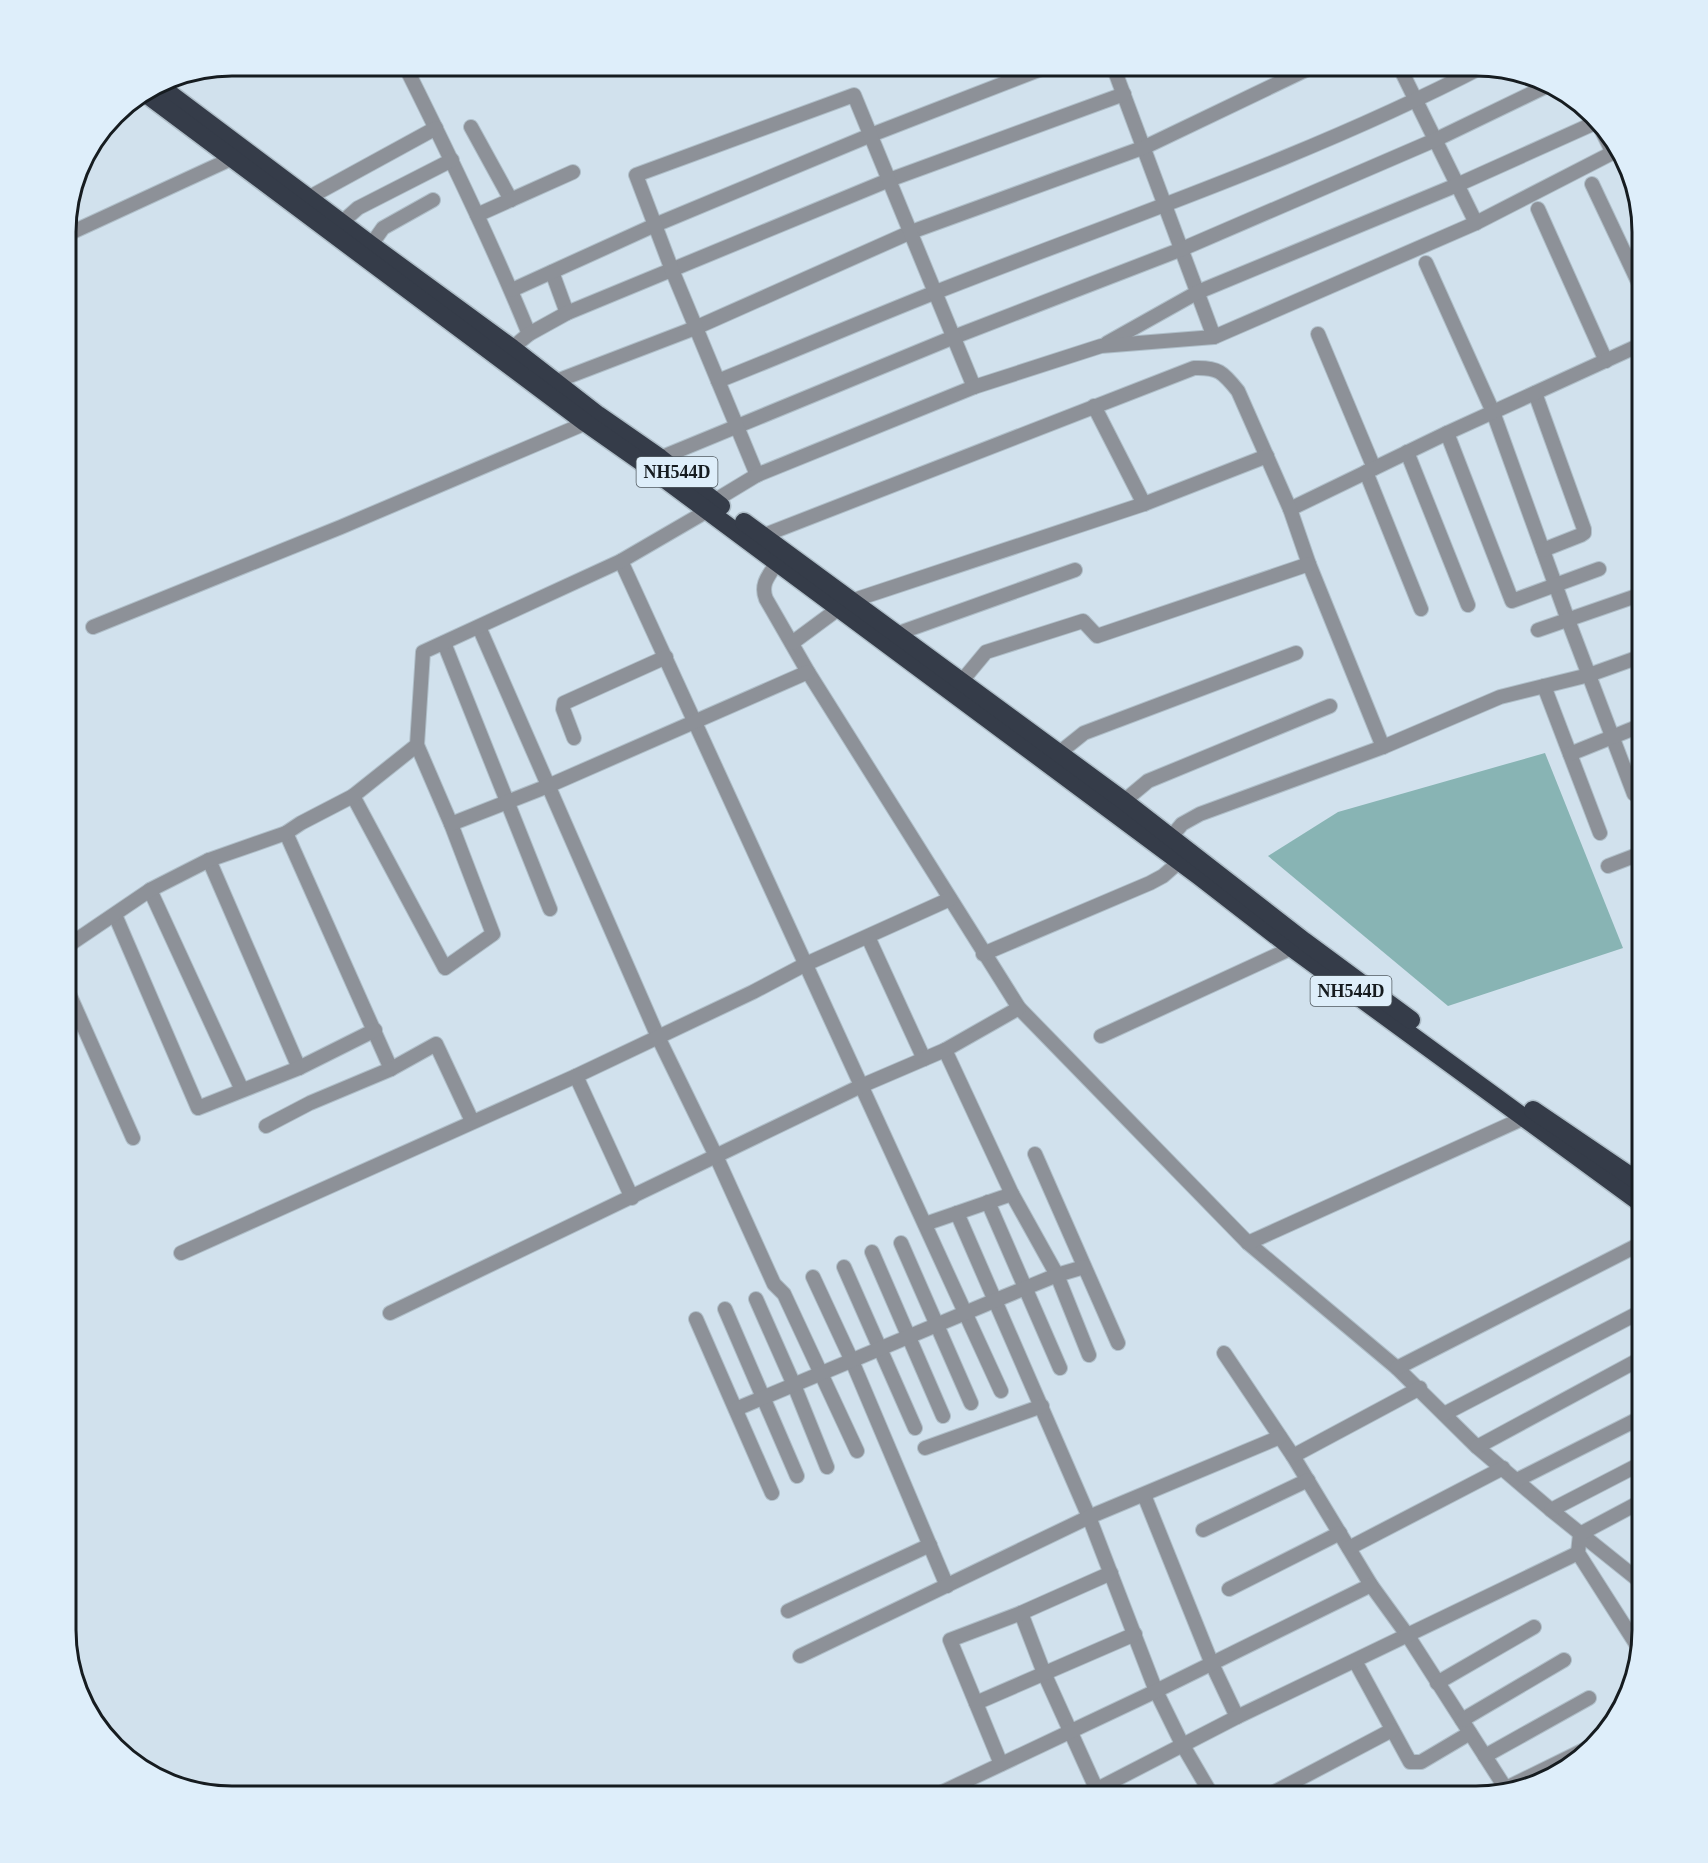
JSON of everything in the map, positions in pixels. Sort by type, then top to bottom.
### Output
[{"type":"highway","name":"NH544D","points":[[166,92],[512,348],[554,382],[660,458],[711,506],[777,562],[844,605],[896,634],[1124,801],[1304,941],[1431,1035],[1534,1111],[1632,1177]]},
{"type":"highway","name":"NH544D","points":[[152,98],[586,423],[711,506],[762,536],[844,605],[1292,948],[1632,1197]]},
{"type":"street","points":[[410,76],[512,290],[529,334]]},
{"type":"street","points":[[512,290],[655,225],[871,135],[1022,77]]},
{"type":"street","points":[[1117,77],[1214,337]]},
{"type":"street","points":[[554,382],[695,328],[911,232],[1144,147],[1291,77]]},
{"type":"street","points":[[1404,77],[1476,223]]},
{"type":"street","points":[[718,381],[936,292],[1166,205],[1416,101],[1463,77]]},
{"type":"street","points":[[660,458],[954,337],[1182,249],[1435,140],[1538,90]]},
{"type":"street","points":[[512,348],[529,334],[567,313],[889,180],[1124,94]]},
{"type":"street","points":[[757,475],[695,328],[636,175],[854,95],[974,387]]},
{"type":"street","points":[[471,127],[511,200]]},
{"type":"street","points":[[353,796],[445,968],[493,934],[451,824],[417,745],[423,652],[621,561],[757,475],[974,387],[1101,346],[1198,292],[1457,185],[1590,127]]},
{"type":"street","points":[[308,198],[436,128]]},
{"type":"street","points":[[1101,346],[1214,337],[1476,223],[1611,154]]},
{"type":"street","points":[[77,230],[233,158]]},
{"type":"street","points":[[341,223],[358,208],[452,160]]},
{"type":"street","points":[[477,215],[573,172]]},
{"type":"street","points":[[1592,184],[1632,269]]},
{"type":"street","points":[[371,245],[383,228],[433,200]]},
{"type":"street","points":[[1538,209],[1606,361]]},
{"type":"street","points":[[1426,263],[1493,412],[1632,788]]},
{"type":"street","points":[[552,272],[567,313]]},
{"type":"street","points":[[1318,334],[1421,609]]},
{"type":"street","points":[[1290,509],[1447,433],[1632,349]]},
{"type":"street","points":[[762,536],[1194,368],[1212,368],[1226,375],[1238,391],[1290,509],[1383,747]]},
{"type":"street","points":[[1535,393],[1584,529],[1581,535],[1543,550]]},
{"type":"street","points":[[1094,406],[1144,504]]},
{"type":"street","points":[[93,627],[341,528],[586,423]]},
{"type":"street","points":[[1447,433],[1512,601],[1599,569]]},
{"type":"street","points":[[1407,452],[1468,605]]},
{"type":"street","points":[[792,643],[844,605],[1144,504],[1267,456]]},
{"type":"street","points":[[621,561],[1001,1391]]},
{"type":"street","points":[[777,562],[764,584],[763,592],[808,672],[1018,1008],[1248,1243],[1420,1388],[1478,1447],[1551,1510],[1632,1574]]},
{"type":"street","points":[[961,682],[986,652],[1083,621],[1097,636],[1310,564]]},
{"type":"street","points":[[896,634],[1075,570]]},
{"type":"street","points":[[1538,630],[1632,598]]},
{"type":"street","points":[[478,627],[658,1037],[716,1156],[774,1284],[784,1294],[857,1451]]},
{"type":"street","points":[[444,643],[550,909]]},
{"type":"street","points":[[1059,753],[1084,733],[1296,653]]},
{"type":"street","points":[[574,738],[563,709],[564,703],[666,657]]},
{"type":"street","points":[[1171,837],[1182,824],[1200,814],[1383,747],[1500,697],[1589,675],[1632,660]]},
{"type":"street","points":[[451,824],[548,786],[808,672]]},
{"type":"street","points":[[1544,686],[1600,833]]},
{"type":"street","points":[[1124,801],[1148,781],[1330,706]]},
{"type":"street","points":[[1570,754],[1632,729]]},
{"type":"street","points":[[76,940],[150,890],[209,860],[286,833],[353,796],[417,745]]},
{"type":"street","points":[[286,833],[391,1069]]},
{"type":"street","points":[[1608,866],[1632,858]]},
{"type":"street","points":[[209,860],[299,1068]]},
{"type":"street","points":[[983,954],[1150,883],[1164,876],[1179,862]]},
{"type":"street","points":[[150,890],[242,1090]]},
{"type":"street","points":[[181,1254],[576,1076],[753,992],[806,964],[868,938],[950,899]]},
{"type":"street","points":[[115,915],[198,1108],[299,1068],[375,1030]]},
{"type":"street","points":[[868,938],[924,1059]]},
{"type":"street","points":[[1101,1036],[1292,948]]},
{"type":"street","points":[[390,1313],[861,1086],[945,1050],[1018,1008]]},
{"type":"street","points":[[76,1010],[133,1137]]},
{"type":"street","points":[[266,1126],[310,1103],[391,1069],[436,1044],[472,1121]]},
{"type":"street","points":[[945,1050],[1012,1194],[1057,1275],[1089,1355]]},
{"type":"street","points":[[576,1076],[632,1198]]},
{"type":"street","points":[[1248,1243],[1524,1118]]},
{"type":"street","points":[[1035,1154],[1118,1343]]},
{"type":"street","points":[[925,1224],[1012,1194]]},
{"type":"street","points":[[988,1202],[1060,1368]]},
{"type":"street","points":[[957,1213],[1089,1517],[1156,1691],[1182,1744],[1207,1786]]},
{"type":"street","points":[[901,1243],[971,1403]]},
{"type":"street","points":[[1397,1368],[1632,1248]]},
{"type":"street","points":[[872,1252],[943,1416]]},
{"type":"street","points":[[843,1267],[915,1428]]},
{"type":"street","points":[[736,1409],[1057,1275],[1084,1267]]},
{"type":"street","points":[[813,1277],[852,1361],[948,1586]]},
{"type":"street","points":[[756,1299],[827,1467]]},
{"type":"street","points":[[725,1309],[797,1476]]},
{"type":"street","points":[[1444,1414],[1632,1316]]},
{"type":"street","points":[[696,1319],[772,1493]]},
{"type":"street","points":[[1224,1353],[1293,1456],[1371,1585],[1408,1636],[1485,1756],[1499,1785]]},
{"type":"street","points":[[1478,1447],[1632,1363]]},
{"type":"street","points":[[1293,1456],[1420,1388]]},
{"type":"street","points":[[925,1448],[1042,1406]]},
{"type":"street","points":[[1517,1480],[1632,1422]]},
{"type":"street","points":[[800,1656],[1089,1517],[1144,1496],[1280,1437]]},
{"type":"street","points":[[1349,1548],[1503,1468]]},
{"type":"street","points":[[1551,1510],[1632,1468]]},
{"type":"street","points":[[1203,1530],[1308,1480]]},
{"type":"street","points":[[1144,1496],[1212,1664],[1237,1717]]},
{"type":"street","points":[[1580,1534],[1632,1506]]},
{"type":"street","points":[[1229,1589],[1340,1533]]},
{"type":"street","points":[[1580,1534],[1578,1553],[1631,1637]]},
{"type":"street","points":[[789,1611],[930,1545]]},
{"type":"street","points":[[1110,1786],[1182,1744],[1578,1553]]},
{"type":"street","points":[[1001,1764],[950,1640],[1021,1613],[1111,1574]]},
{"type":"street","points":[[955,1786],[1212,1664],[1371,1585]]},
{"type":"street","points":[[1021,1613],[1044,1673],[1095,1786]]},
{"type":"street","points":[[1437,1683],[1534,1627]]},
{"type":"street","points":[[976,1703],[1135,1634]]},
{"type":"street","points":[[1462,1720],[1564,1660]]},
{"type":"street","points":[[1355,1661],[1406,1758],[1415,1763],[1421,1762],[1470,1733]]},
{"type":"street","points":[[1485,1756],[1589,1698]]},
{"type":"street","points":[[1286,1786],[1392,1730]]},
{"type":"shaded area","points":[[1545,753],[1623,948],[1448,1006],[1268,856],[1338,812]]}]
